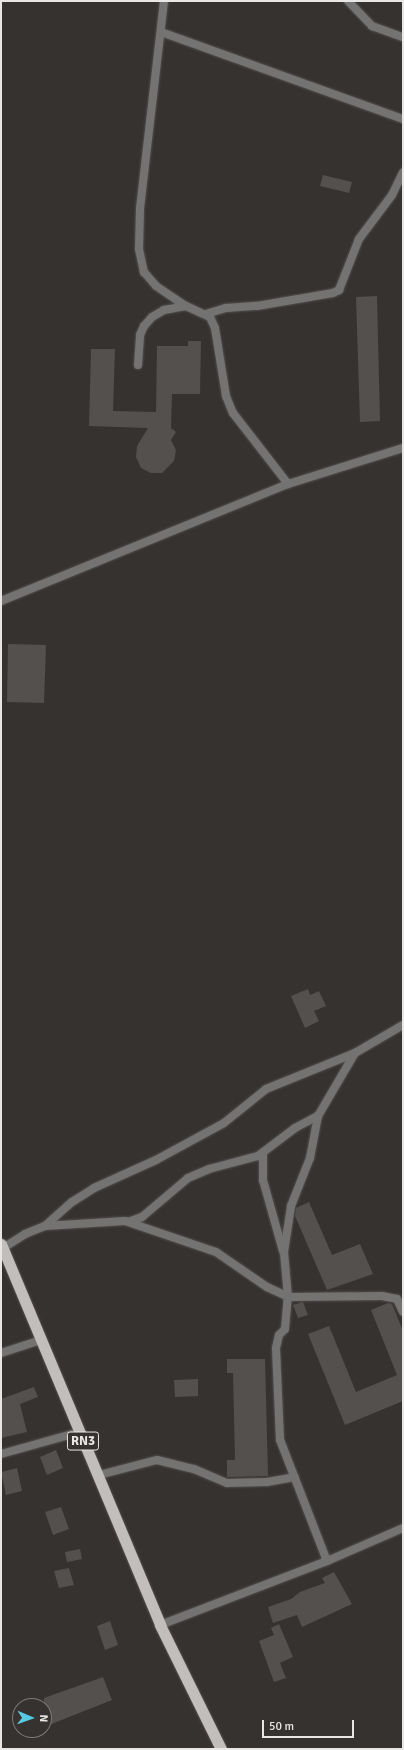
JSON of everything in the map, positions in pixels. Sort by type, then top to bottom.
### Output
[{"type":"highway","name":"RN3","points":[[3,1252],[160,1625],[221,1749]]},
{"type":"street","points":[[164,1],[140,209],[139,249],[144,272],[156,286],[186,306],[206,314],[216,328],[226,396],[233,413],[288,484]]},
{"type":"street","points":[[348,1],[372,26],[403,37]]},
{"type":"street","points":[[161,32],[403,119]]},
{"type":"street","points":[[206,314],[226,308],[257,306],[334,293],[339,290],[359,240],[392,195],[403,172]]},
{"type":"street","points":[[138,365],[140,335],[144,326],[164,310],[186,306]]},
{"type":"street","points":[[1,601],[288,484],[403,448]]},
{"type":"street","points":[[45,1226],[72,1202],[94,1188],[156,1160],[224,1123],[266,1089],[355,1053],[403,1024]]},
{"type":"street","points":[[284,1252],[292,1206],[310,1158],[318,1116],[355,1053]]},
{"type":"street","points":[[3,1252],[25,1234],[45,1226],[128,1222],[142,1217],[188,1178],[209,1169],[263,1153],[295,1128],[318,1116]]},
{"type":"street","points":[[263,1153],[262,1180],[284,1252],[288,1297],[284,1329],[279,1335],[276,1348],[275,1372],[280,1440],[327,1561]]},
{"type":"street","points":[[128,1222],[216,1252],[267,1287],[288,1297],[382,1296],[397,1299],[403,1312]]},
{"type":"street","points":[[1,1353],[41,1340]]},
{"type":"street","points":[[1,1454],[80,1432]]},
{"type":"street","points":[[98,1475],[157,1460],[194,1469],[227,1483],[267,1482],[295,1477]]},
{"type":"street","points":[[160,1625],[327,1561],[403,1528]]},
{"type":"building","points":[[323,175],[352,182],[349,193],[320,186]]},
{"type":"building","points":[[377,296],[380,421],[360,422],[356,297]]},
{"type":"building","points":[[188,341],[201,341],[200,394],[172,394],[171,428],[176,432],[171,440],[176,450],[174,461],[162,473],[151,473],[141,468],[136,457],[137,446],[148,428],[89,426],[91,349],[115,349],[113,411],[156,412],[157,346],[188,346]]},
{"type":"building","points":[[8,644],[46,645],[44,703],[7,702]]},
{"type":"building","points":[[308,989],[310,995],[319,991],[326,1006],[314,1011],[319,1021],[305,1028],[291,996]]},
{"type":"building","points":[[309,1202],[332,1255],[360,1244],[373,1274],[327,1290],[295,1216],[296,1208]]},
{"type":"building","points":[[303,1302],[308,1315],[298,1318],[293,1305]]},
{"type":"building","points":[[388,1303],[392,1304],[403,1331],[403,1401],[345,1425],[308,1334],[329,1326],[356,1392],[397,1375],[371,1310]]},
{"type":"building","points":[[227,1359],[265,1359],[268,1476],[227,1477],[227,1460],[235,1460],[233,1373],[227,1373]]},
{"type":"building","points":[[198,1379],[198,1396],[175,1397],[174,1380]]},
{"type":"building","points":[[34,1387],[38,1397],[20,1404],[27,1432],[1,1438],[1,1399]]},
{"type":"building","points":[[56,1450],[63,1468],[47,1475],[40,1457]]},
{"type":"building","points":[[17,1468],[22,1491],[6,1495],[1,1472]]},
{"type":"building","points":[[61,1507],[69,1529],[53,1535],[45,1512]]},
{"type":"building","points":[[80,1549],[82,1559],[67,1562],[65,1552]]},
{"type":"building","points":[[69,1568],[74,1585],[59,1588],[54,1571]]},
{"type":"building","points":[[334,1572],[352,1604],[302,1627],[297,1615],[273,1623],[268,1607],[291,1599],[300,1592],[325,1583],[322,1578]]},
{"type":"building","points":[[110,1621],[118,1645],[105,1650],[97,1626]]},
{"type":"building","points":[[279,1624],[293,1657],[280,1663],[286,1678],[274,1682],[259,1641],[274,1635],[271,1628]]},
{"type":"building","points":[[103,1677],[112,1700],[52,1724],[52,1698],[44,1698]]}]
